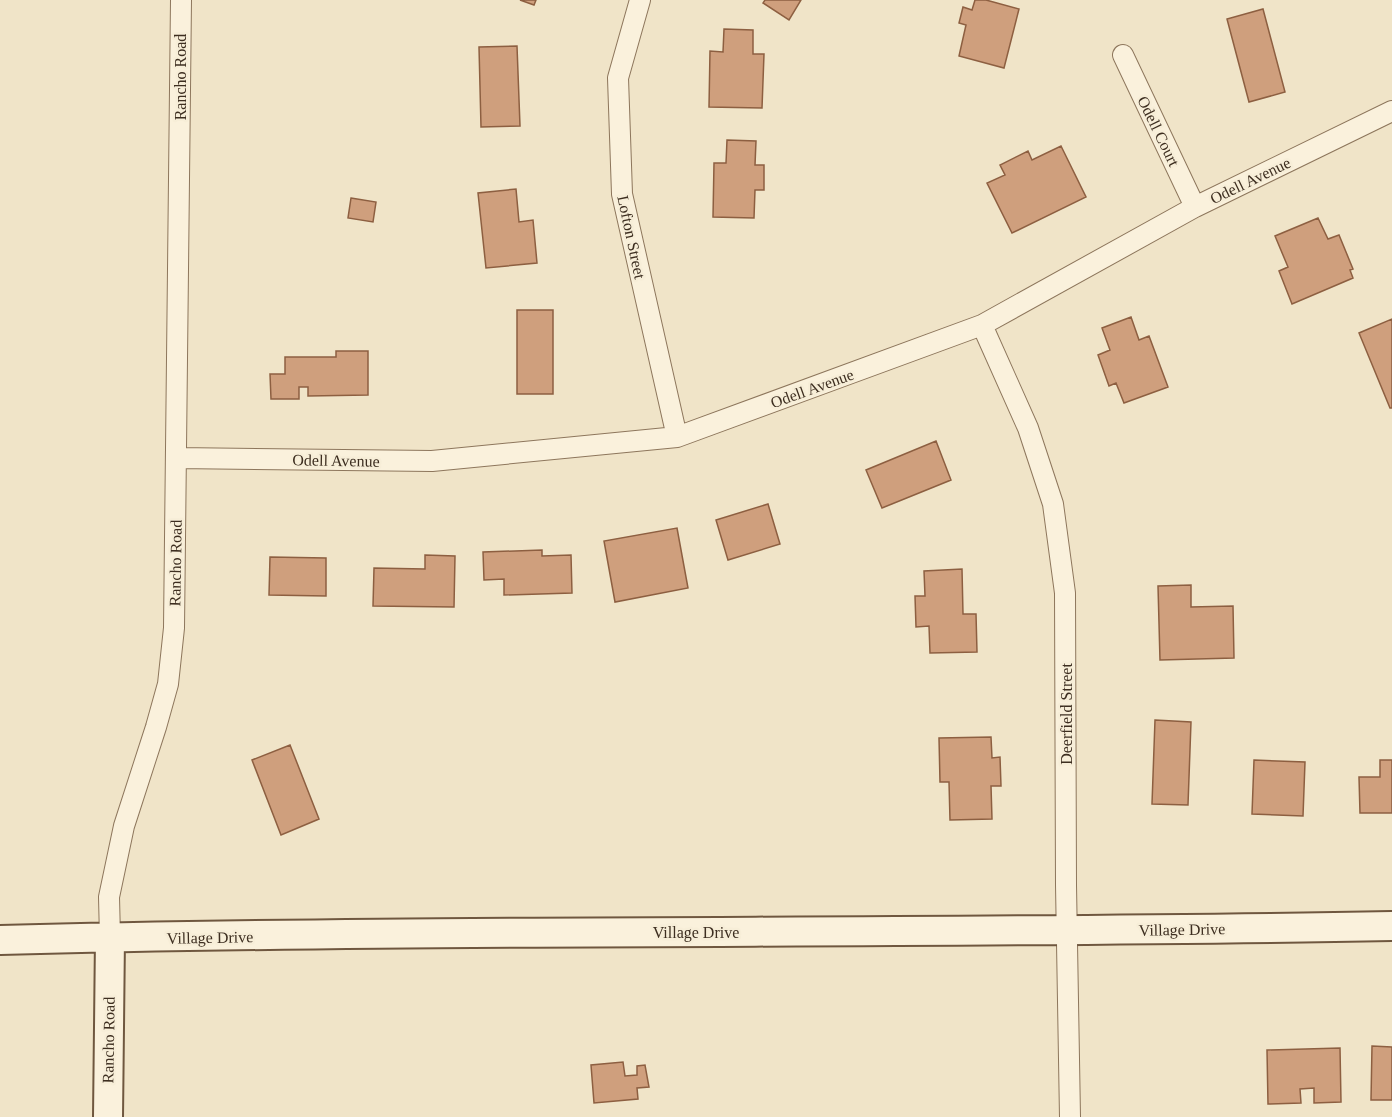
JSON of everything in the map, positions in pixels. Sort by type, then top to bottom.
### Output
[{"type":"main road","name":"Village Drive","points":[[0,940],[463,933],[1066,931],[1392,926]]},
{"type":"main road","name":"Rancho Road","points":[[108,1117],[110,938]]},
{"type":"street","name":"Rancho Road","points":[[110,938],[109,897],[123,825],[168,684],[174,628],[181,0]]},
{"type":"street","name":"Lofton Street","points":[[640,0],[618,78],[622,194],[677,437]]},
{"type":"street","name":"Odell Court","points":[[1123,55],[1196,207]]},
{"type":"street","name":"Odell Avenue","points":[[177,458],[432,461],[677,437],[982,325],[1196,207],[1392,112]]},
{"type":"street","name":"Deerfield Street","points":[[982,325],[1028,428],[1053,504],[1065,593],[1066,931],[1070,1117]]},
{"type":"building","points":[[520,0],[536,0],[534,5]]},
{"type":"building","points":[[765,0],[801,0],[789,20],[763,3]]},
{"type":"building","points":[[975,0],[986,0],[1019,9],[1004,68],[959,56],[966,25],[959,23],[963,7],[972,10]]},
{"type":"building","points":[[1263,9],[1285,92],[1249,102],[1227,19]]},
{"type":"building","points":[[724,29],[753,30],[753,54],[764,54],[762,108],[709,107],[710,51],[723,52]]},
{"type":"building","points":[[517,46],[520,126],[481,127],[479,47]]},
{"type":"building","points":[[727,140],[756,141],[755,165],[764,165],[764,190],[755,190],[754,218],[713,217],[714,163],[726,163]]},
{"type":"building","points":[[1061,146],[1086,197],[1012,233],[987,183],[1005,175],[1000,165],[1028,151],[1032,160]]},
{"type":"building","points":[[516,189],[519,222],[533,220],[537,263],[486,268],[478,193]]},
{"type":"building","points":[[351,198],[376,202],[373,222],[348,218]]},
{"type":"building","points":[[1318,218],[1328,239],[1339,235],[1353,269],[1350,270],[1353,278],[1292,304],[1279,271],[1288,267],[1275,236]]},
{"type":"building","points":[[517,310],[553,310],[553,394],[517,394]]},
{"type":"building","points":[[1131,317],[1139,340],[1149,336],[1168,387],[1124,403],[1116,383],[1109,386],[1098,355],[1110,350],[1102,328]]},
{"type":"building","points":[[1392,319],[1392,408],[1390,408],[1359,333]]},
{"type":"building","points":[[336,351],[368,351],[368,395],[308,396],[308,387],[299,387],[299,399],[271,399],[270,374],[285,374],[285,357],[336,357]]},
{"type":"building","points":[[936,441],[951,480],[882,508],[866,470]]},
{"type":"building","points":[[768,504],[780,544],[728,560],[716,520]]},
{"type":"building","points":[[677,528],[688,588],[615,602],[604,541]]},
{"type":"building","points":[[542,550],[542,556],[571,555],[572,593],[504,595],[504,579],[484,580],[483,552]]},
{"type":"building","points":[[425,555],[455,556],[454,607],[373,606],[374,568],[425,569]]},
{"type":"building","points":[[270,557],[326,558],[326,596],[269,595]]},
{"type":"building","points":[[962,569],[963,614],[976,614],[977,652],[930,653],[929,626],[916,627],[915,596],[925,596],[924,571]]},
{"type":"building","points":[[1191,585],[1191,607],[1233,606],[1234,658],[1160,660],[1158,586]]},
{"type":"building","points":[[1155,720],[1191,722],[1188,805],[1152,804]]},
{"type":"building","points":[[991,737],[992,758],[1000,757],[1001,786],[991,786],[992,819],[950,820],[949,782],[940,782],[939,738]]},
{"type":"building","points":[[290,745],[319,819],[281,835],[252,760]]},
{"type":"building","points":[[1254,760],[1305,762],[1303,816],[1252,814]]},
{"type":"building","points":[[1380,760],[1392,760],[1392,813],[1360,813],[1359,777],[1380,777]]},
{"type":"building","points":[[1372,1046],[1392,1047],[1392,1100],[1371,1100]]},
{"type":"building","points":[[1340,1048],[1341,1102],[1314,1103],[1314,1088],[1300,1089],[1301,1103],[1268,1104],[1267,1050]]},
{"type":"building","points":[[623,1062],[625,1076],[637,1075],[637,1066],[645,1065],[649,1087],[637,1088],[638,1099],[594,1103],[591,1065]]}]
